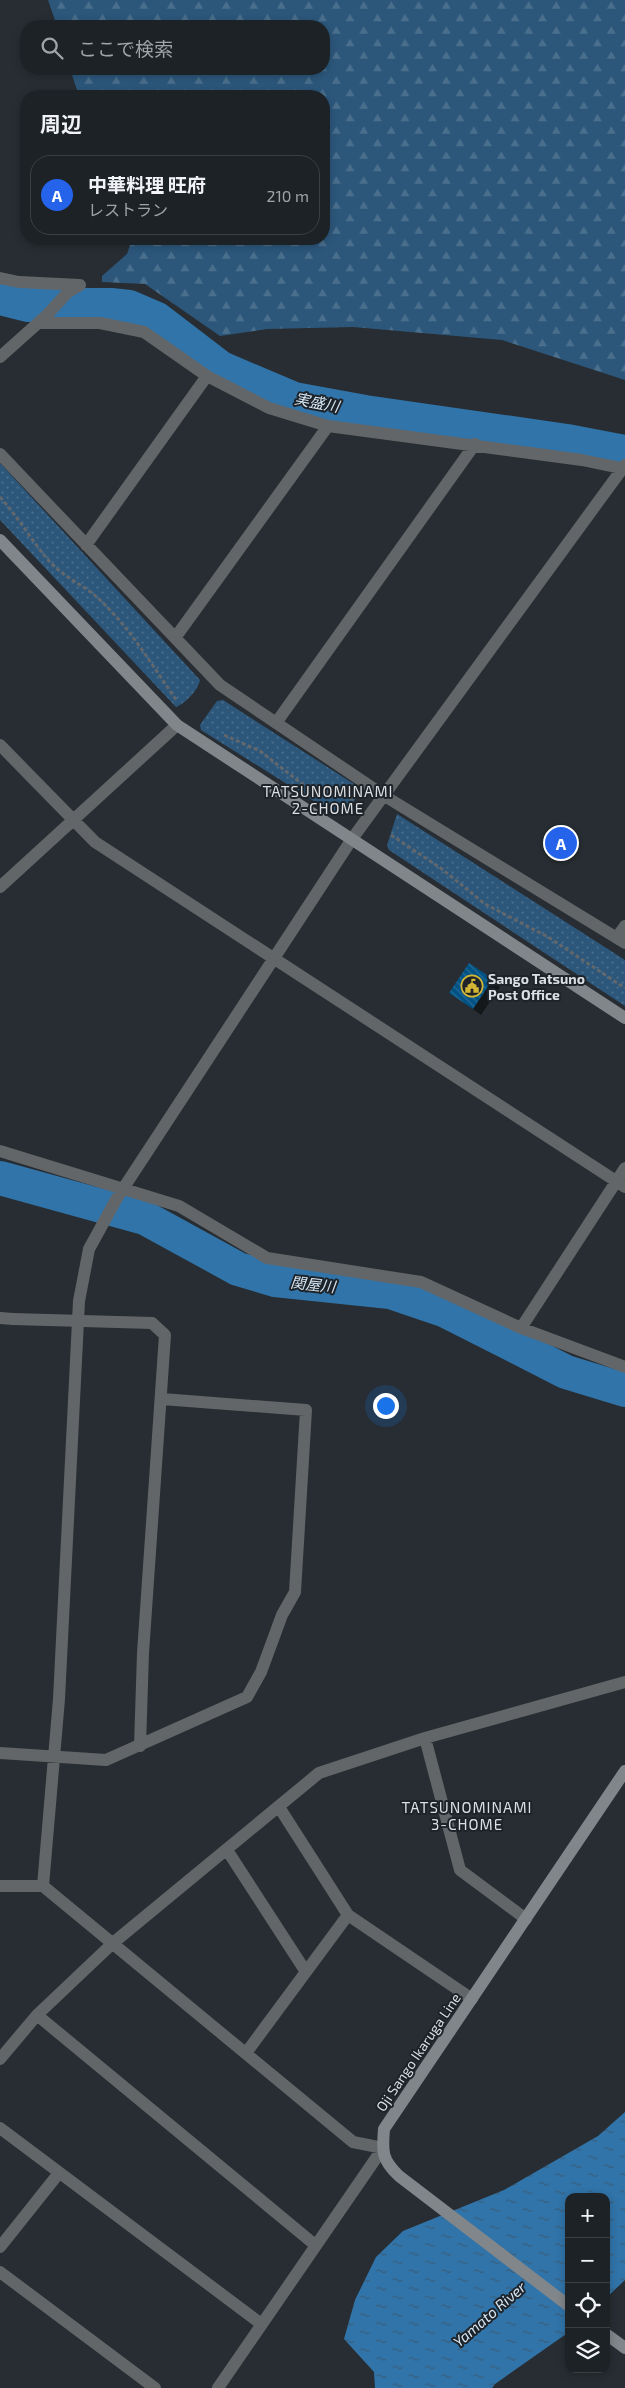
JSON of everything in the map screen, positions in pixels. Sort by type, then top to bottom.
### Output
[{"type":"street","points":[[0,278],[19,282],[80,285],[68,292],[43,319],[0,357]]},
{"type":"street","points":[[43,319],[100,323],[144,332],[208,376],[269,408],[328,426],[475,444],[624,468],[352,839],[104,1218],[90,1248],[79,1301],[55,1756],[43,1886]]},
{"type":"street","points":[[86,544],[208,376]]},
{"type":"street","points":[[175,638],[328,426]]},
{"type":"street","points":[[276,723],[475,444]]},
{"type":"street","points":[[0,454],[220,685],[383,796],[621,940],[625,926]]},
{"type":"street","points":[[0,540],[177,725],[625,1018]]},
{"type":"street","points":[[0,887],[177,725]]},
{"type":"street","points":[[0,745],[95,842],[621,1184]]},
{"type":"street","points":[[0,1151],[120,1194],[179,1206],[267,1258],[421,1282],[520,1328],[625,1367]]},
{"type":"street","points":[[520,1328],[621,1184],[625,1168]]},
{"type":"street","points":[[0,1318],[152,1323],[165,1335],[143,1653],[140,1746]]},
{"type":"street","points":[[0,1753],[106,1760],[247,1696],[261,1672],[282,1615],[295,1592],[306,1410],[162,1400]]},
{"type":"street","points":[[0,2059],[38,2015],[114,1943],[319,1773],[425,1738],[625,1682]]},
{"type":"street","points":[[425,1738],[460,1870],[526,1919]]},
{"type":"street","name":"Oji Sango Ikaruga Line","points":[[383,2148],[384,2129],[625,1771]]},
{"type":"street","points":[[278,1807],[348,1915],[472,1999]]},
{"type":"street","points":[[227,1850],[306,1972]]},
{"type":"street","points":[[0,1886],[43,1886],[352,2142],[383,2148]]},
{"type":"street","points":[[246,2053],[348,1915]]},
{"type":"street","points":[[38,2015],[314,2244]]},
{"type":"street","points":[[0,2128],[260,2324]]},
{"type":"street","points":[[383,2148],[387,2165],[399,2176],[565,2303]]},
{"type":"street","points":[[218,2388],[314,2244],[383,2148]]},
{"type":"street","points":[[0,2247],[59,2172]]},
{"type":"street","points":[[0,2272],[155,2388]]},
{"type":"street","points":[[610,2337],[625,2348]]},
{"type":"path","points":[[0,497],[64,576],[91,593],[114,616],[147,656],[179,704]]},
{"type":"path","points":[[220,734],[260,751],[306,787],[346,796],[354,800]]},
{"type":"path","points":[[391,835],[442,870],[486,904],[548,937],[625,988]]},
{"type":"green space","points":[[48,0],[625,0],[625,380],[502,340],[353,327],[267,329],[220,336],[145,284],[102,282],[102,276],[127,254],[130,245],[330,245],[330,90],[77,90],[72,75],[330,75],[330,20],[55,20]]},
{"type":"green space","points":[[0,463],[200,680],[194,692],[184,702],[176,707],[0,520]]},
{"type":"green space","points":[[223,700],[357,786],[360,793],[346,812],[336,815],[201,730],[200,725],[217,701]]},
{"type":"green space","points":[[397,814],[625,960],[625,1006],[389,850],[387,845]]},
{"type":"water","name":"Yamato River","points":[[625,2112],[625,2280],[610,2294],[610,2193],[565,2193],[565,2335],[492,2388],[375,2388],[374,2372],[344,2339],[355,2300],[376,2257],[403,2231],[504,2190],[598,2136]]},
{"type":"building","points":[[469,963],[493,979],[473,1009],[449,993]]},
{"type":"waterway","name":"実盛川","points":[[0,298],[28,305],[111,305],[129,307],[157,319],[221,368],[294,399],[365,412],[567,441],[625,452]]},
{"type":"waterway","name":"関屋川","points":[[0,1178],[145,1218],[238,1269],[275,1280],[390,1292],[446,1311],[566,1372],[625,1390]]},
{"type":"place","name":"中華料理 旺府","points":[[561,843]]},
{"type":"place","name":"Sango Tatsuno Post Office","points":[[472,986]]},
{"type":"district","name":"TATSUNOMINAMI 2-CHOME","points":[[328,800]]},
{"type":"district","name":"TATSUNOMINAMI 3-CHOME","points":[[467,1816]]}]
